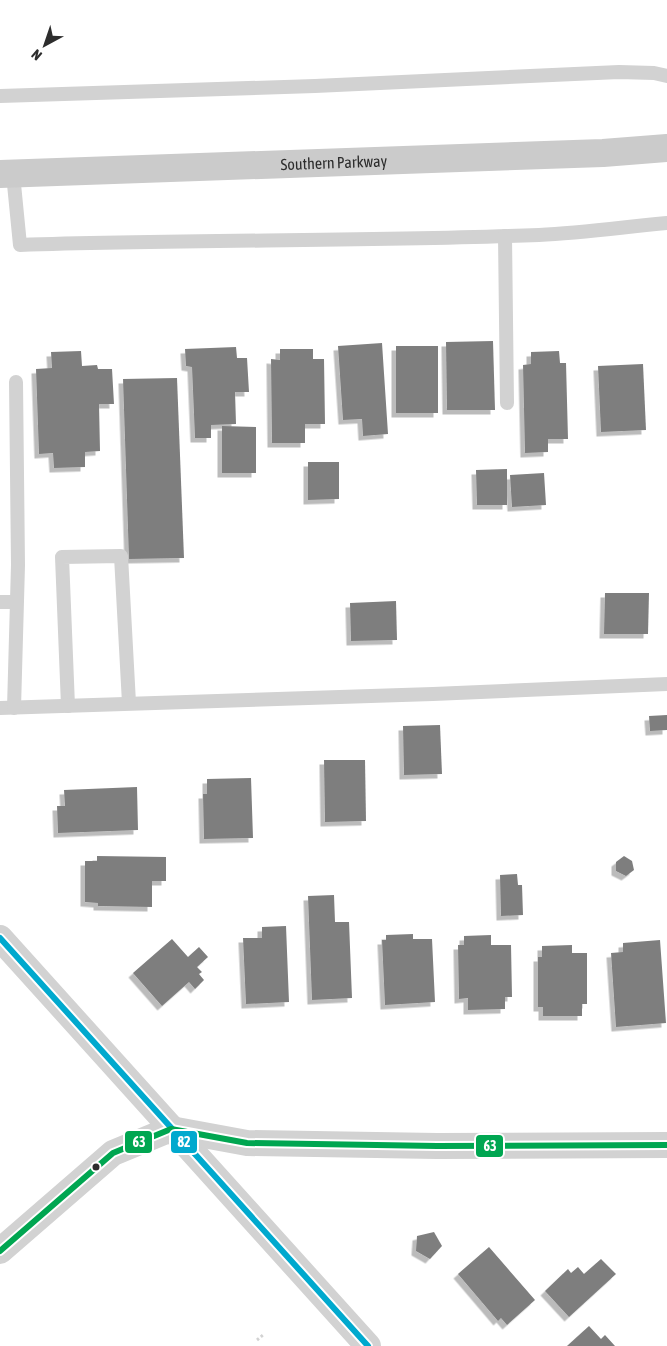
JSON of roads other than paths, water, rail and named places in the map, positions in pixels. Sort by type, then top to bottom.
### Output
[{"type":"main road","name":"Southern Parkway","points":[[6,174],[603,154],[667,148]]},
{"type":"street","points":[[0,938],[171,1130],[368,1346]]},
{"type":"street","points":[[0,1251],[112,1154],[171,1130],[248,1143],[436,1146],[667,1145]]},
{"type":"lane","points":[[0,96],[315,86],[619,72],[654,73],[667,76]]},
{"type":"lane","points":[[6,174],[20,245],[94,242],[323,241],[541,235],[667,224]]},
{"type":"lane","points":[[505,236],[507,404]]},
{"type":"lane","points":[[14,708],[18,565],[16,382]]},
{"type":"lane","points":[[68,706],[62,557],[121,556],[129,703]]},
{"type":"lane","points":[[0,602],[16,602]]},
{"type":"lane","points":[[0,708],[433,694],[667,684]]}]
